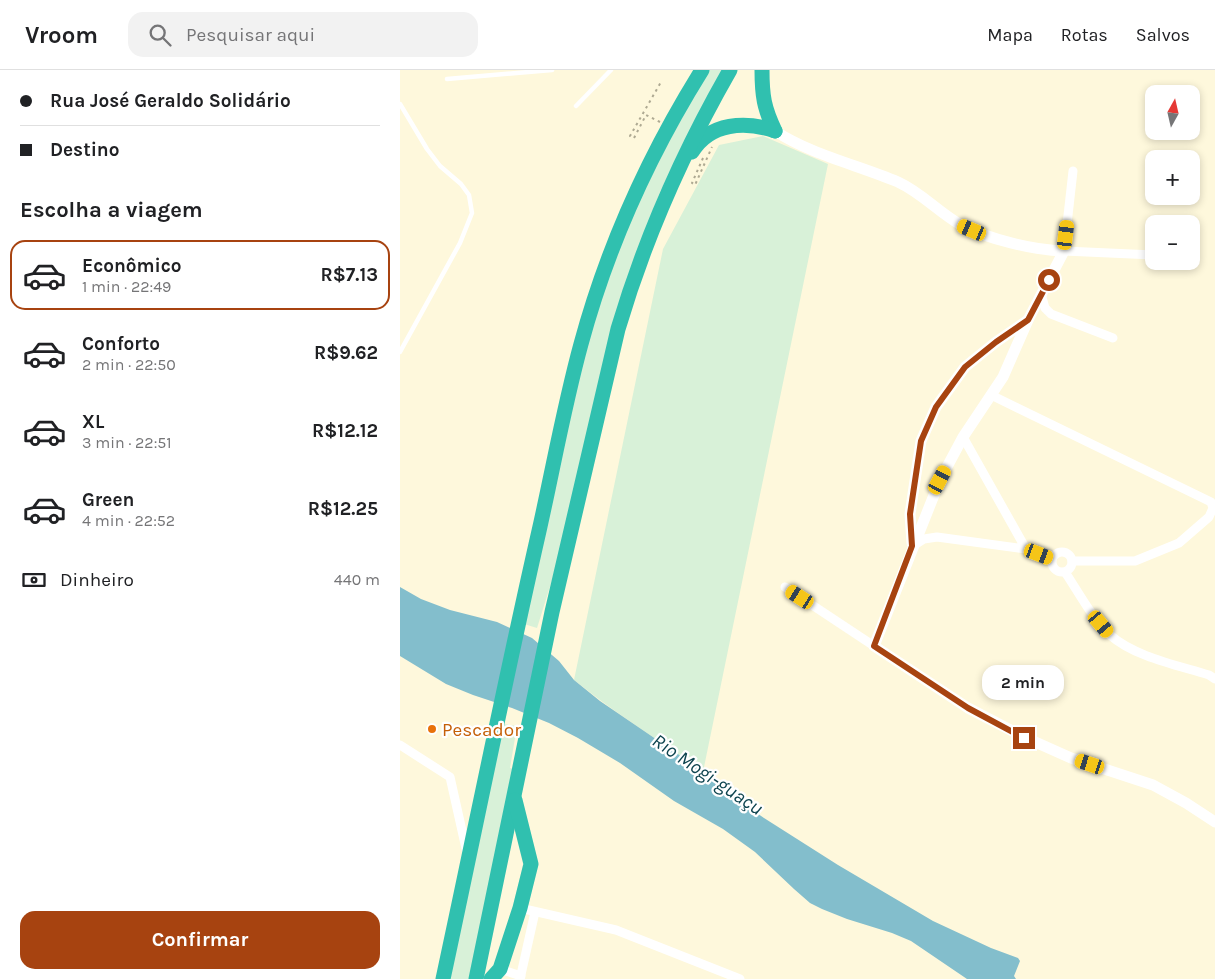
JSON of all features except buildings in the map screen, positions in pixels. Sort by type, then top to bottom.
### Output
[{"type":"highway","points":[[443,979],[521,606],[571,384],[592,305],[630,205],[663,138],[702,70]]},
{"type":"highway","points":[[476,979],[552,612],[618,329],[630,288],[661,205],[708,109],[730,70]]},
{"type":"highway","points":[[762,70],[762,90],[766,111],[775,131]]},
{"type":"highway","points":[[661,205],[697,144],[706,137],[721,129],[747,124],[775,131]]},
{"type":"highway","points":[[496,974],[520,908],[530,864],[514,795]]},
{"type":"street","points":[[775,131],[800,145],[910,188],[944,214],[984,234],[1048,250],[1145,255]]},
{"type":"street","points":[[874,646],[912,546],[940,480],[963,437],[1003,377],[1028,320],[1064,251],[1073,170]]},
{"type":"street","points":[[1041,294],[1045,308],[1051,314],[1113,338]]},
{"type":"street","points":[[912,546],[910,514],[921,441],[936,407],[965,367],[996,342],[1028,320]]},
{"type":"street","points":[[992,395],[1211,502],[1212,508],[1209,517],[1179,543],[1135,561],[1072,561]]},
{"type":"street","points":[[963,437],[1026,549]]},
{"type":"street","points":[[912,546],[924,539],[937,537],[1026,549],[1052,559]]},
{"type":"street","points":[[1058,552],[1067,553],[1072,561],[1069,570],[1065,572],[1056,571],[1051,564],[1052,559],[1058,552]]},
{"type":"street","points":[[1065,572],[1092,613],[1110,634],[1134,651],[1209,675],[1215,679]]},
{"type":"street","points":[[785,587],[968,708],[1024,738],[1071,758],[1153,785],[1215,822]]},
{"type":"street","points":[[400,745],[450,777],[469,861]]},
{"type":"street","points":[[520,908],[616,930],[740,979]]},
{"type":"street","points":[[496,974],[521,978],[535,912]]},
{"type":"lane","points":[[447,79],[552,70]]},
{"type":"lane","points":[[576,106],[611,70]]},
{"type":"lane","points":[[400,104],[426,149],[440,166],[462,184],[469,195],[472,213],[460,243],[400,352]]},
{"type":"path","points":[[646,115],[634,138],[630,136],[661,82]]},
{"type":"path","points":[[708,146],[692,183],[695,185],[721,129]]},
{"type":"green space","points":[[708,70],[724,70],[684,141],[660,192],[642,238],[559,558],[537,628],[524,624],[580,369],[606,281],[645,186]]},
{"type":"green space","points":[[763,136],[828,164],[703,772],[574,680],[663,249],[719,145]]},
{"type":"green space","points":[[502,724],[517,726],[510,768],[514,769],[471,979],[449,979]]},
{"type":"water","points":[[400,587],[421,599],[450,610],[497,622],[532,638],[559,661],[574,680],[600,701],[716,780],[764,818],[838,865],[933,921],[991,948],[1018,958],[1020,961],[1014,976],[1016,979],[967,979],[911,941],[847,919],[810,903],[755,852],[723,829],[674,801],[620,763],[549,723],[446,684],[400,656]]},
{"type":"place","name":"Pescador","points":[[432,729]]},
{"type":"route","points":[[1024,738],[968,708],[874,646],[912,546],[910,514],[921,441],[936,407],[965,367],[996,342],[1028,320],[1049,280]]},
{"type":"water label","name":"Rio Mogi-guaçu","points":[[708,774]]}]
